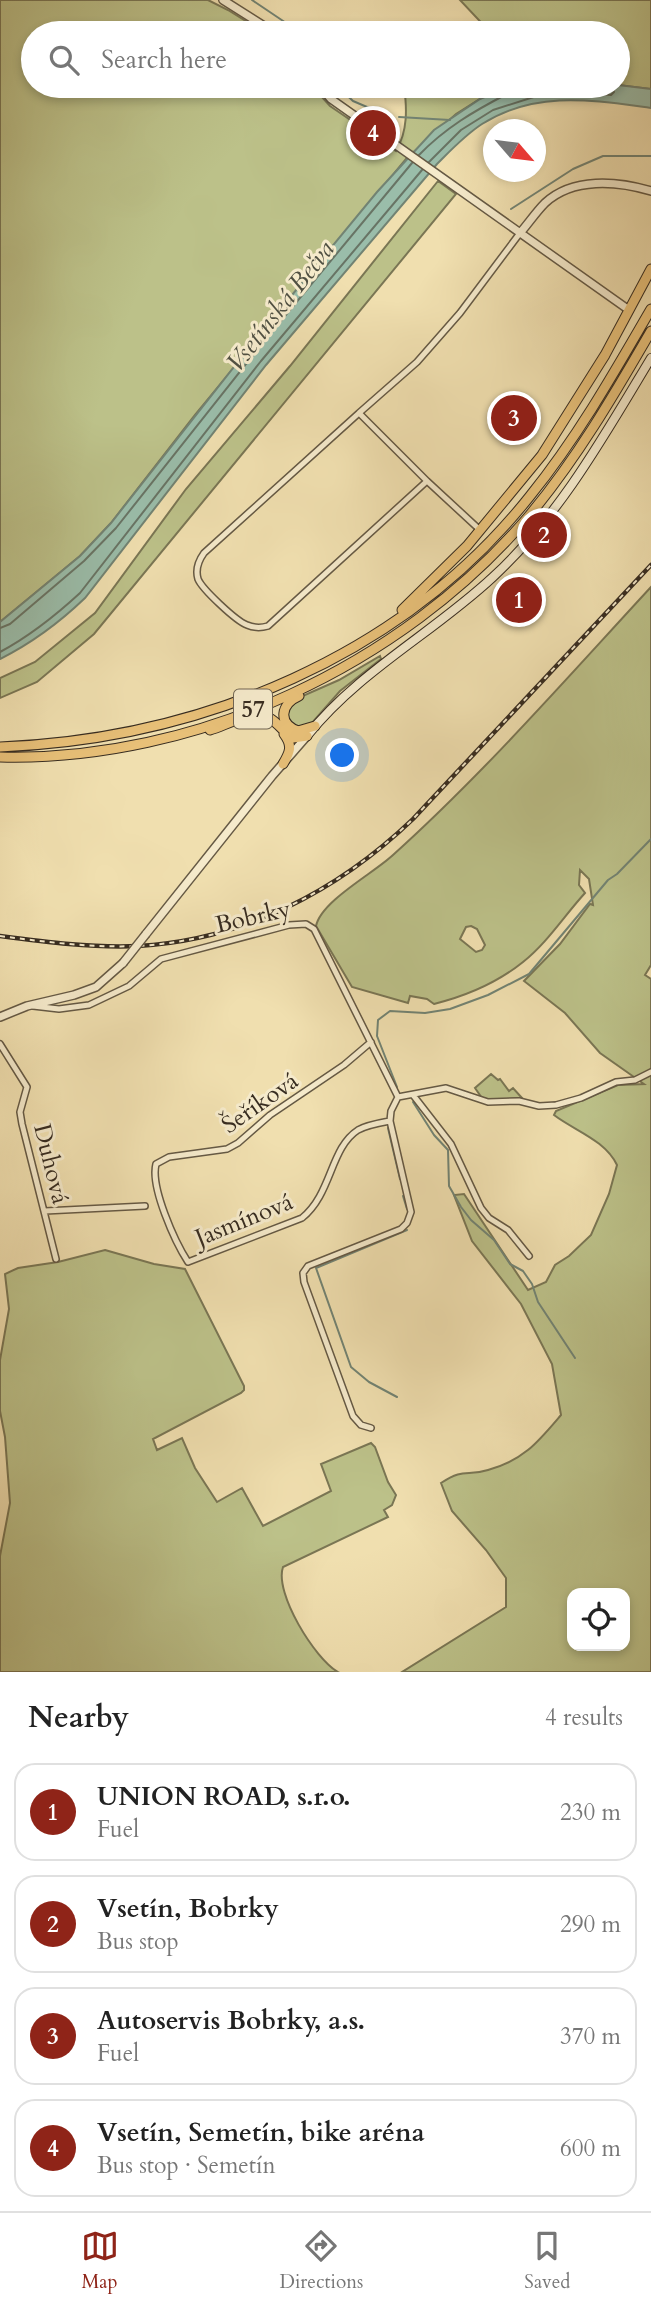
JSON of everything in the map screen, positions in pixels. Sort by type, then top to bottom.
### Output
[{"type":"highway","points":[[323,665],[405,608],[520,484],[561,428],[651,269]]},
{"type":"highway","name":"57","points":[[0,747],[70,741],[141,730],[200,714],[252,696],[323,665],[386,629],[419,605],[494,537],[530,497],[565,449],[651,309]]},
{"type":"highway","name":"57","points":[[0,757],[95,753],[196,729],[306,686],[393,638],[446,598],[527,518],[567,467],[651,331]]},
{"type":"highway","points":[[300,738],[284,718],[284,708],[288,702],[327,682],[357,660]]},
{"type":"highway","points":[[143,743],[195,734],[257,715],[269,718],[291,737],[300,738]]},
{"type":"highway","points":[[300,738],[304,731],[315,726]]},
{"type":"highway","points":[[281,729],[291,744],[283,764]]},
{"type":"main road","points":[[315,726],[348,692],[473,595],[528,541],[584,469],[651,358]]},
{"type":"street","points":[[223,0],[256,21]]},
{"type":"street","points":[[330,98],[629,310]]},
{"type":"street","points":[[427,481],[268,626],[259,628],[242,622],[198,579],[197,569],[204,553],[417,362],[460,313],[544,204],[568,189],[610,183],[651,191]]},
{"type":"street","points":[[359,413],[480,530]]},
{"type":"street","name":"Bobrky","points":[[0,1017],[27,1006],[96,987],[123,963],[283,764],[300,738]]},
{"type":"street","name":"Bobrky","points":[[27,1006],[59,1009],[89,1005],[128,986],[161,959],[268,930],[306,924],[314,929],[322,942],[398,1097]]},
{"type":"street","name":"Šeříková","points":[[188,1262],[180,1249],[155,1182],[156,1164],[169,1157],[227,1149],[238,1143],[270,1115],[344,1065],[371,1042]]},
{"type":"street","name":"Duhová","points":[[0,1044],[27,1087],[20,1112],[22,1124],[56,1259]]},
{"type":"street","points":[[371,1428],[361,1425],[353,1416],[303,1273],[308,1266],[401,1229],[407,1223],[411,1212],[390,1121],[391,1111],[398,1097],[446,1088],[488,1102],[519,1101],[539,1106],[556,1105],[581,1098],[616,1082],[635,1080],[651,1072]]},
{"type":"street","points":[[412,1095],[451,1144],[481,1208],[489,1218],[508,1230],[529,1256]]},
{"type":"street","name":"Jasmínová","points":[[188,1262],[302,1218],[316,1206],[337,1158],[350,1137],[367,1126],[390,1121]]},
{"type":"street","points":[[45,1211],[145,1206]]},
{"type":"green space","points":[[0,0],[208,0],[246,21],[21,21],[21,98],[323,98],[330,106],[396,151],[403,136],[405,98],[483,98],[456,114],[406,159],[195,415],[111,523],[80,556],[0,622]]},
{"type":"green space","points":[[460,0],[651,0],[651,89],[630,86],[630,21],[480,21]]},
{"type":"green space","points":[[438,181],[456,194],[94,634],[37,682],[0,698],[0,678],[35,662],[95,613],[186,489],[290,366]]},
{"type":"green space","points":[[651,587],[651,965],[645,975],[651,979],[651,1672],[402,1672],[506,1607],[506,1578],[452,1511],[441,1483],[455,1475],[481,1472],[511,1461],[537,1442],[561,1415],[552,1364],[521,1304],[472,1241],[454,1195],[464,1194],[528,1290],[546,1282],[555,1265],[591,1235],[609,1194],[617,1165],[612,1156],[597,1142],[554,1115],[556,1111],[618,1085],[644,1084],[600,1053],[565,1013],[524,981],[560,944],[590,904],[593,905],[589,879],[580,870],[579,885],[585,893],[532,955],[492,982],[469,993],[434,1004],[427,999],[410,996],[408,1003],[352,987],[316,926],[327,907],[393,855],[525,724]],"holes":[[[466,927],[477,929],[485,945],[482,950],[476,952],[460,939]]]},
{"type":"green space","points":[[380,656],[381,659],[340,691],[311,724],[296,728],[288,719],[287,712],[298,698],[339,680]]},
{"type":"green space","points":[[491,1074],[500,1079],[509,1091],[513,1088],[522,1098],[482,1098],[475,1088]]},
{"type":"green space","points":[[105,1250],[154,1264],[185,1269],[244,1386],[241,1393],[153,1439],[157,1450],[182,1438],[195,1468],[217,1502],[242,1488],[263,1526],[331,1491],[321,1464],[371,1443],[375,1447],[388,1482],[396,1495],[392,1505],[384,1510],[388,1517],[283,1567],[285,1593],[298,1624],[318,1654],[338,1672],[0,1672],[0,1556],[10,1503],[5,1437],[0,1411],[0,1360],[9,1309],[5,1274],[18,1268],[58,1262]]},
{"type":"water","points":[[630,86],[651,89],[651,108],[564,100],[523,106],[491,119],[483,119],[483,123],[437,164],[266,365],[85,598],[45,632],[0,659],[0,622],[80,556],[111,523],[259,335],[377,192],[434,130],[482,98],[630,98]]},
{"type":"waterway","points":[[252,0],[283,21]]},
{"type":"waterway","points":[[350,98],[388,116]]},
{"type":"waterway","points":[[399,117],[450,120]]},
{"type":"waterway","points":[[511,209],[573,169],[603,156],[651,156]]},
{"type":"waterway","points":[[397,1087],[377,1036],[378,1020],[390,1011],[425,1013],[450,1009],[488,995],[529,974],[608,880],[651,839]]},
{"type":"waterway","points":[[413,1102],[434,1135],[448,1150],[449,1186],[461,1207],[471,1220],[494,1240],[510,1264],[523,1271],[532,1284],[538,1302],[575,1358]]},
{"type":"waterway","points":[[388,1128],[400,1179]]},
{"type":"waterway","points":[[403,1196],[407,1209]]},
{"type":"waterway","points":[[397,1397],[369,1382],[351,1367],[316,1268],[407,1230]]},
{"type":"railway","points":[[0,936],[104,946],[177,942],[252,922],[321,889],[384,845],[413,819],[651,565]]},
{"type":"place","name":"Vsetín, Semetín, bike aréna","points":[[373,133]]},
{"type":"place","name":"Autoservis Bobrky, a.s.","points":[[514,418]]},
{"type":"place","name":"Vsetín, Bobrky","points":[[544,535]]},
{"type":"place","name":"UNION ROAD, s.r.o.","points":[[519,600]]},
{"type":"water label","name":"Vsetínská Bečva","points":[[280,306]]}]
